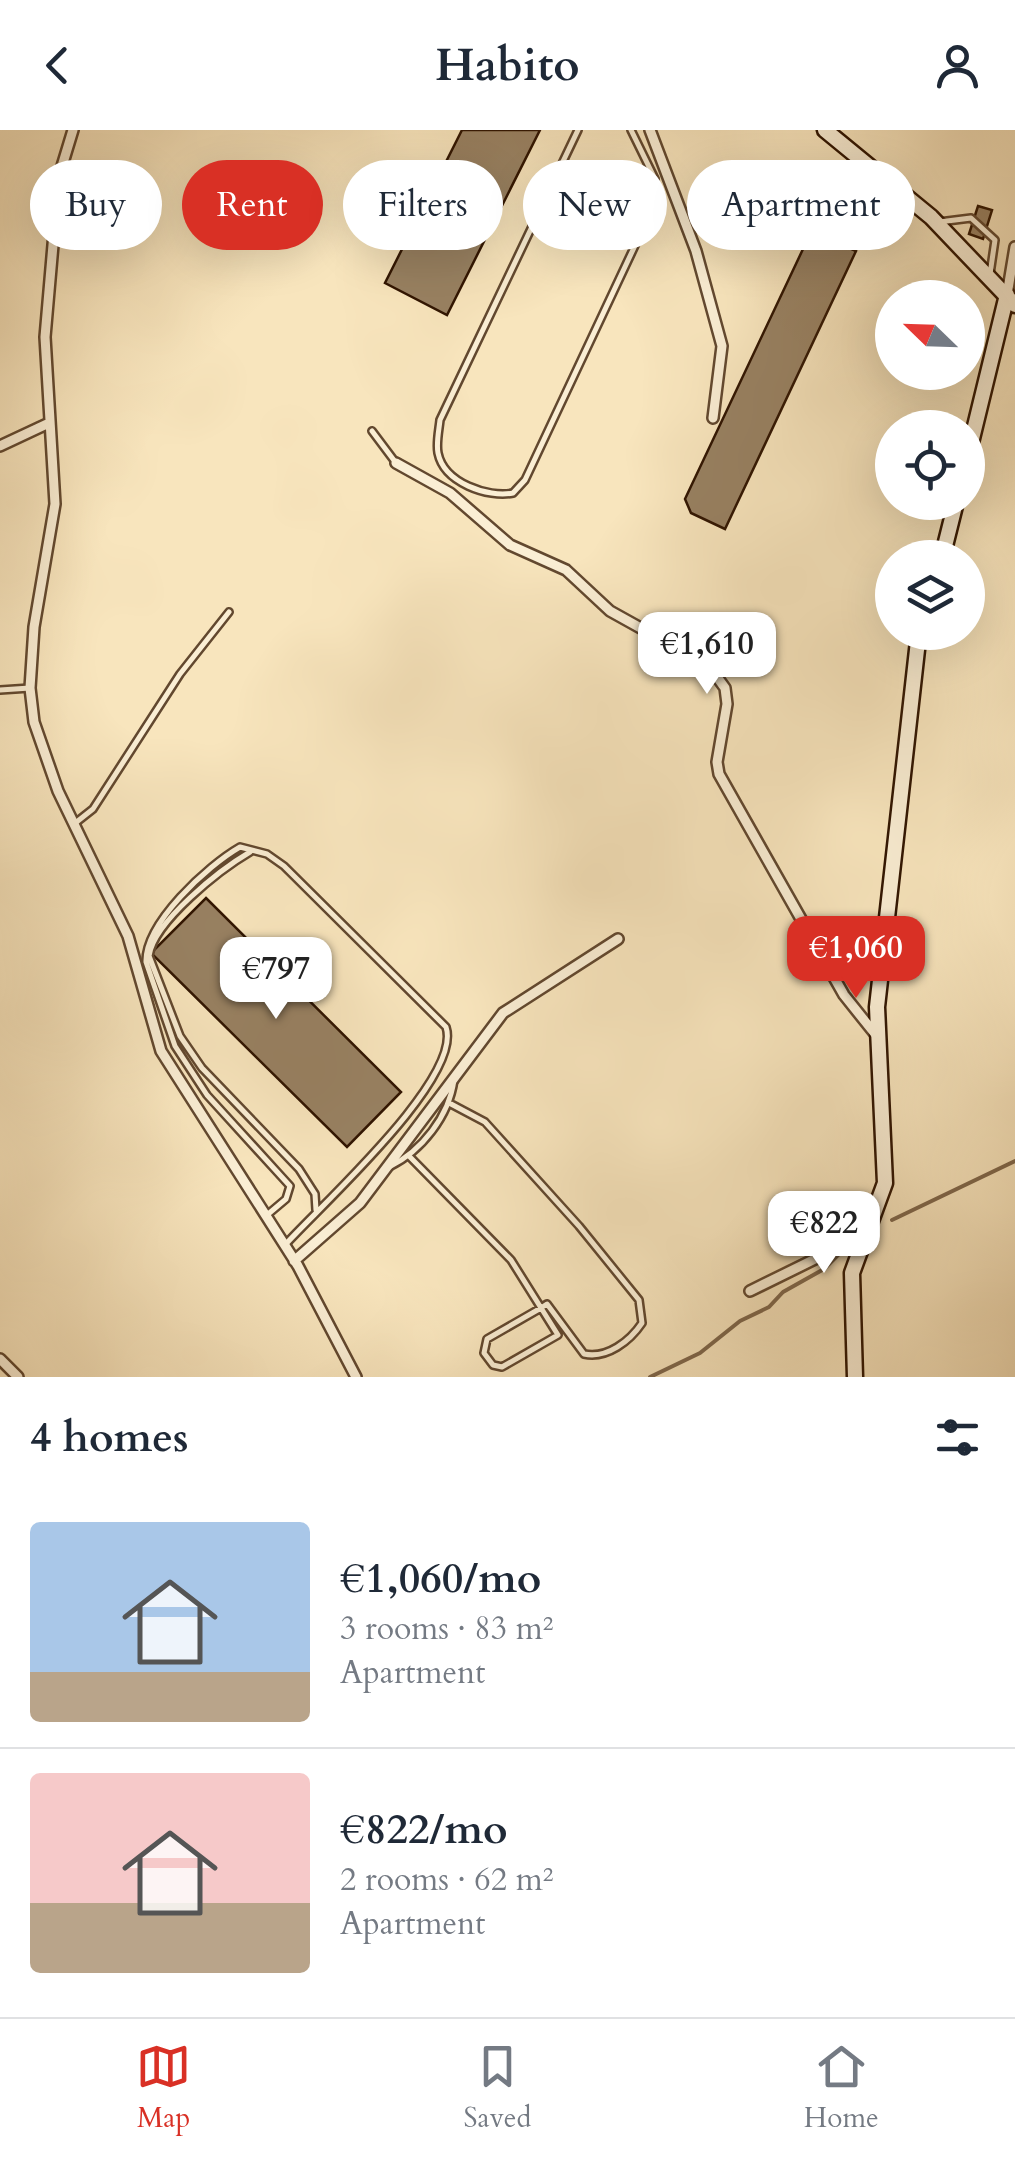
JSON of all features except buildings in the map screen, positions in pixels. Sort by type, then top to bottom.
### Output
[{"type":"street","points":[[73,130],[59,176],[54,269],[46,320],[55,504],[37,596],[30,688],[38,738],[128,936],[162,1051],[294,1260],[356,1377]]},
{"type":"street","points":[[650,130],[696,252],[722,346],[713,418]]},
{"type":"street","points":[[825,130],[937,222],[1011,300]]},
{"type":"street","points":[[980,410],[1011,300],[1015,247]]},
{"type":"street","points":[[0,446],[49,423]]},
{"type":"street","points":[[396,463],[450,494],[510,545],[566,570],[610,610],[697,657],[718,675],[727,704],[717,762],[719,774],[844,995],[876,1036]]},
{"type":"street","points":[[855,1377],[852,1273],[873,1216],[886,1164],[876,1036],[917,650]]},
{"type":"street","points":[[294,1260],[360,1203],[503,1013],[618,938]]},
{"type":"street","points":[[750,1291],[815,1259],[873,1216]]},
{"type":"street","points":[[0,1360],[18,1377]]},
{"type":"lane","points":[[578,130],[440,420],[438,454],[443,464],[461,481],[487,494],[513,493],[525,480],[654,206],[655,179],[631,130]]},
{"type":"lane","points":[[937,222],[972,218],[995,240],[990,277]]},
{"type":"lane","points":[[372,430],[396,463]]},
{"type":"lane","points":[[74,824],[93,809],[180,674],[229,612]]},
{"type":"lane","points":[[0,690],[30,688]]},
{"type":"lane","points":[[267,1216],[286,1200],[290,1186],[207,1095],[176,1046],[146,962],[146,948],[156,925],[229,853],[240,847],[284,866],[446,1027],[448,1052],[425,1093],[285,1245]]},
{"type":"lane","points":[[253,850],[219,872],[193,897],[157,936],[149,956],[180,1036],[202,1068],[299,1169],[314,1194],[315,1212]]},
{"type":"lane","points":[[387,1168],[410,1157],[451,1104],[455,1074]]},
{"type":"lane","points":[[410,1157],[510,1260],[541,1308],[558,1335],[502,1367],[489,1362],[484,1348],[487,1340],[541,1308],[547,1304],[555,1310],[579,1350],[594,1356],[630,1337],[642,1323],[639,1300],[579,1226],[485,1122],[451,1104]]},
{"type":"waterway","points":[[892,1220],[1015,1161]]},
{"type":"waterway","points":[[650,1377],[700,1353],[740,1321],[769,1307],[783,1292],[824,1269],[850,1243]]}]
